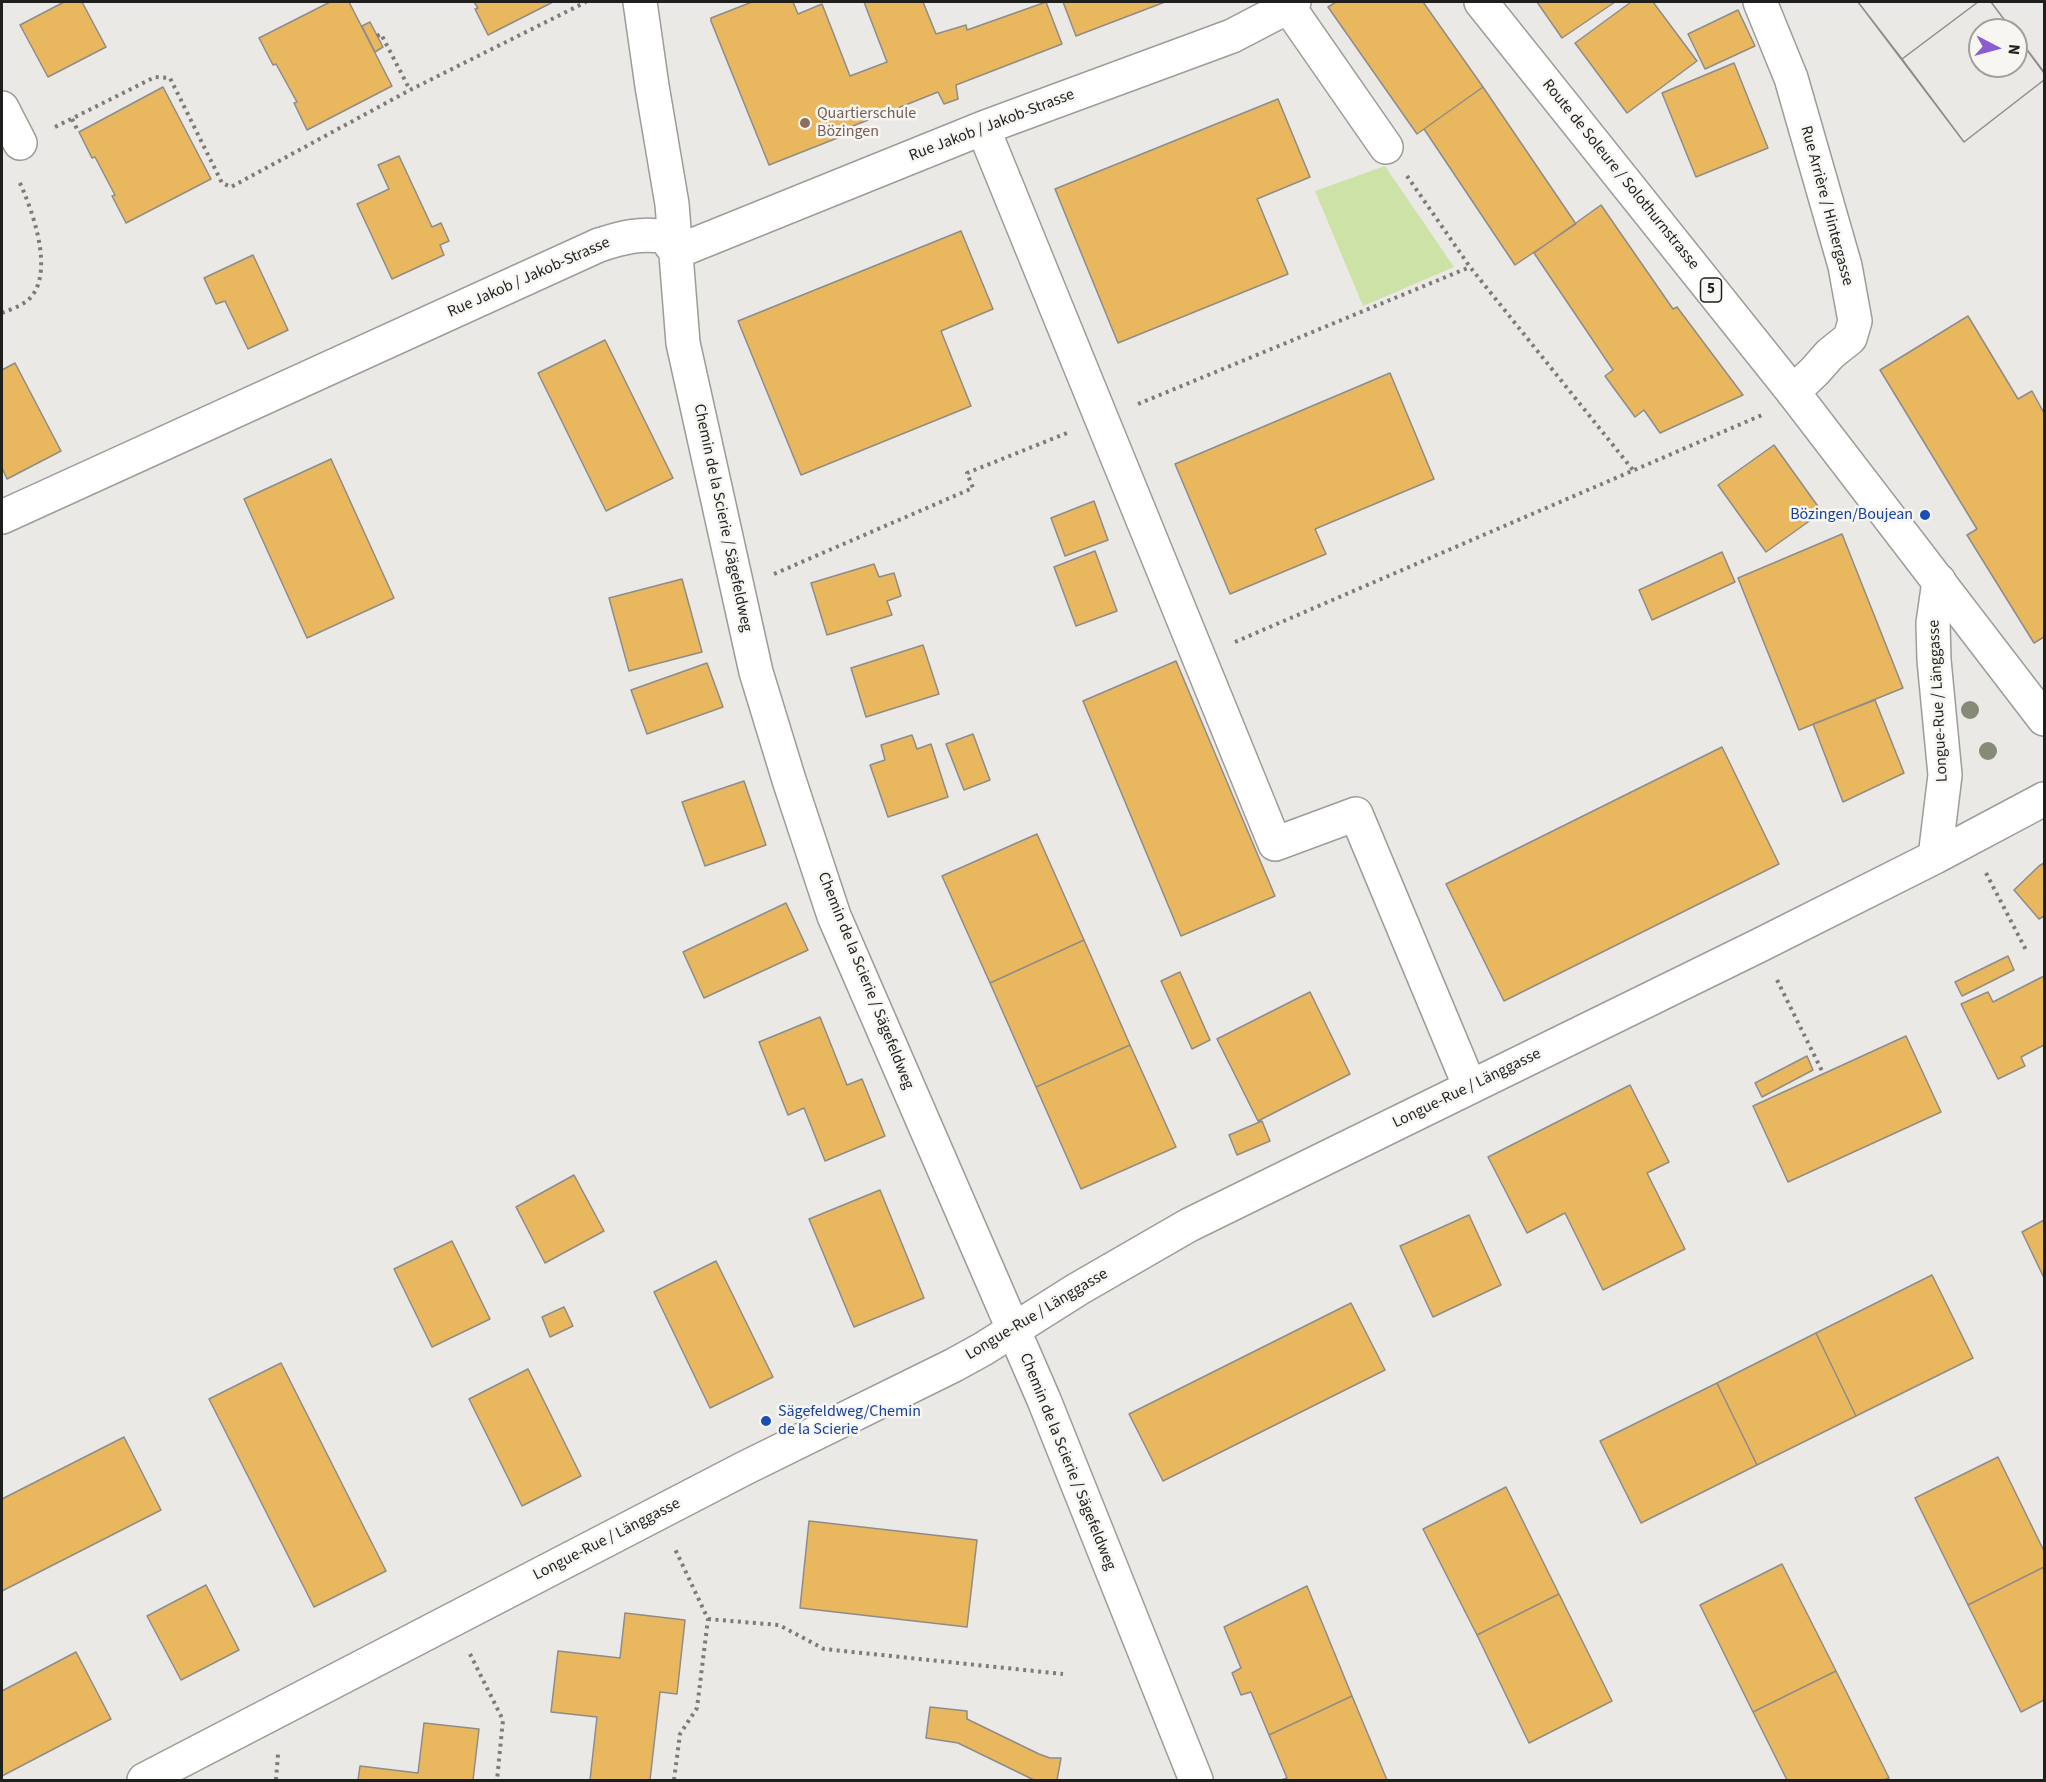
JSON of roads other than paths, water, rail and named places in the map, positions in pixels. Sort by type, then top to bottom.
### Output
[{"type":"street","name":"Chemin de la Scierie / Sägefeldweg","points":[[640,2],[672,204],[683,343],[756,672],[789,780],[834,916],[1044,1400],[1196,1780]]},
{"type":"street","name":"Route de Soleure / Solothurnstrasse","points":[[1481,2],[1780,402],[1939,581],[2044,719]]},
{"type":"street","name":"Rue Arrière / Hintergasse","points":[[1760,2],[1791,78],[1845,266],[1855,321],[1850,338],[1780,402]]},
{"type":"street","name":"Rue Jakob / Jakob-Strasse","points":[[2,517],[599,245],[616,239],[651,234],[664,237],[676,252],[982,128],[1232,36],[1291,4]]},
{"type":"street","points":[[1291,4],[1386,147]]},
{"type":"street","points":[[2,108],[20,143]]},
{"type":"street","points":[[982,128],[1275,844],[1356,814],[1470,1087]]},
{"type":"street","name":"Longue-Rue / Länggasse","points":[[1935,857],[1945,775],[1933,622],[1939,581]]},
{"type":"street","name":"Longue-Rue / Länggasse","points":[[144,1780],[745,1468],[954,1365],[1013,1331],[1078,1289],[1189,1225],[1760,945],[2044,799]]},
{"type":"place","name":"Quartierschule Bözingen","points":[[805,123]]},
{"type":"place","name":"Bözingen/Boujean","points":[[1925,515]]},
{"type":"place","name":"Sägefeldweg/Chemin de la Scierie","points":[[766,1421]]}]
